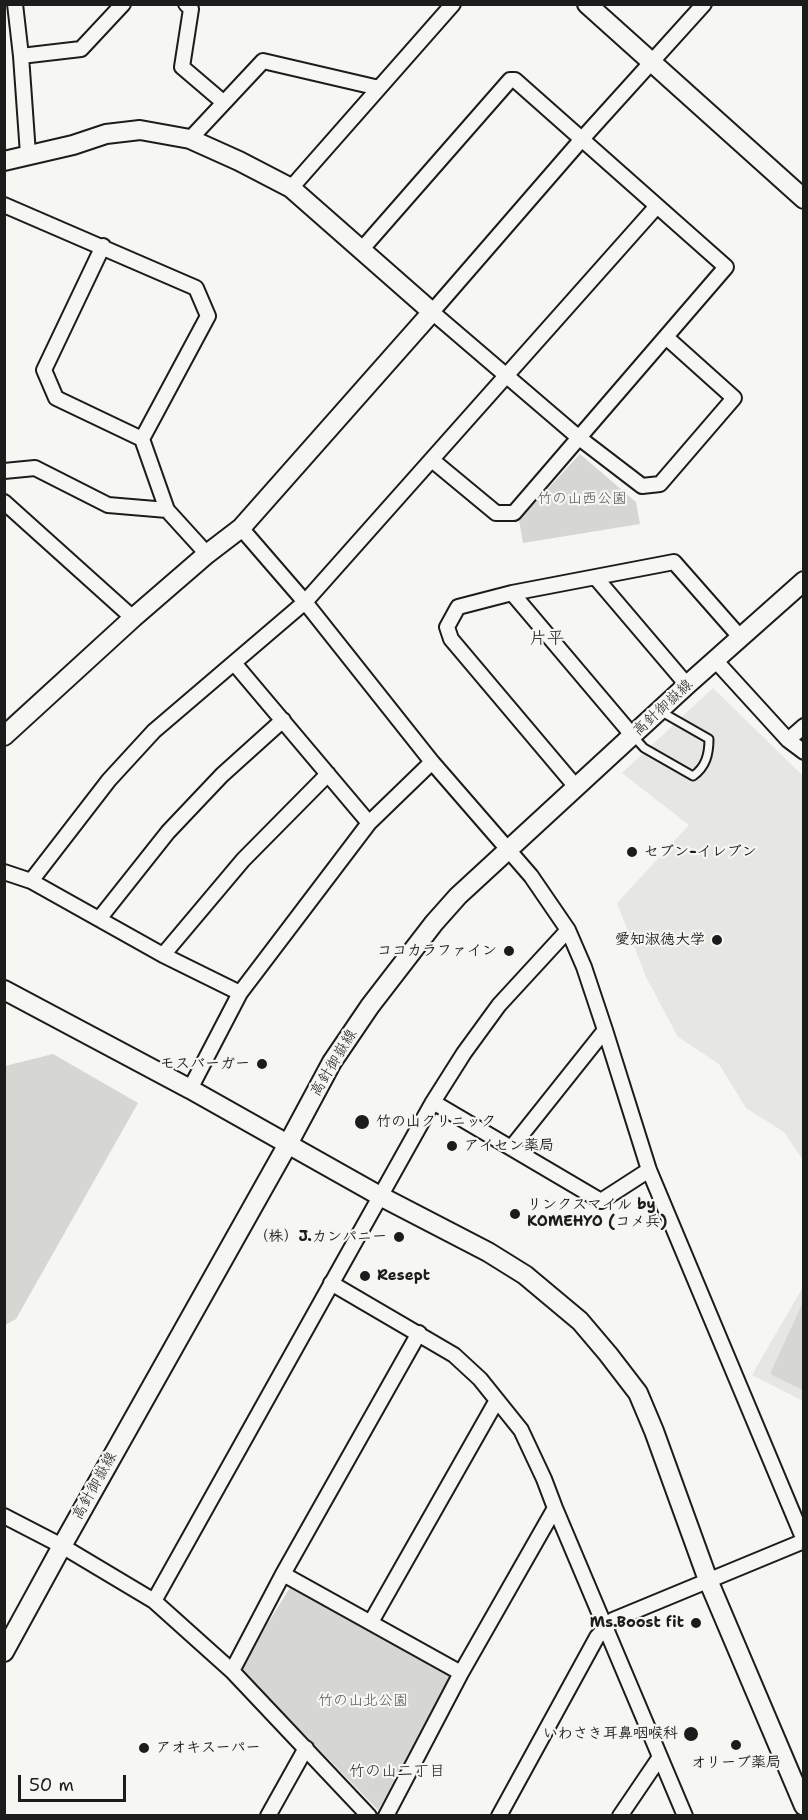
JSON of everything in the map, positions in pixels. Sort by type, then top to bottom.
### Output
[{"type":"street","points":[[15,4],[28,154]]},
{"type":"street","points":[[21,56],[81,49],[123,4]]},
{"type":"street","points":[[186,4],[191,9],[182,67],[223,102]]},
{"type":"street","points":[[291,188],[453,4]]},
{"type":"street","points":[[587,4],[804,199]]},
{"type":"street","points":[[4,736],[133,618],[241,528],[582,139],[704,4]]},
{"type":"street","points":[[190,139],[263,61],[379,88]]},
{"type":"street","points":[[362,249],[510,80],[515,81],[582,139],[726,267],[514,513],[496,513],[432,460]]},
{"type":"street","points":[[4,161],[73,145],[106,134],[140,130],[190,139],[239,161],[291,188],[578,437],[642,486],[660,484],[734,398],[666,337]]},
{"type":"street","points":[[4,206],[103,246],[196,288],[208,316],[142,439]]},
{"type":"street","points":[[31,881],[109,780],[154,731],[305,602],[657,206]]},
{"type":"street","points":[[103,246],[45,370],[56,398],[142,439],[167,510],[207,554]]},
{"type":"street","points":[[4,471],[35,468],[108,505],[167,510]]},
{"type":"street","points":[[4,502],[133,618]]},
{"type":"street","points":[[241,528],[305,602],[432,762],[531,876],[568,930],[584,967],[606,1030],[649,1170],[804,1540],[613,1620],[597,1637],[499,1815]]},
{"type":"street","points":[[576,787],[451,639],[447,627],[458,607],[512,593],[674,562],[740,637]]},
{"type":"street","points":[[596,578],[687,685]]},
{"type":"street","name":"高針御嶽線","points":[[4,1652],[332,1062],[370,1006],[434,923],[458,896],[687,685],[804,581]]},
{"type":"street","points":[[512,593],[633,736]]},
{"type":"street","points":[[715,660],[788,740],[804,752]]},
{"type":"street","points":[[234,663],[369,823]]},
{"type":"street","points":[[99,919],[168,832],[222,775],[283,720]]},
{"type":"street","points":[[788,740],[804,726]]},
{"type":"street","points":[[190,1089],[240,993],[369,823],[432,762]]},
{"type":"street","points":[[164,956],[243,860],[328,774]]},
{"type":"street","points":[[4,872],[31,881],[164,956],[240,993]]},
{"type":"street","points":[[154,1601],[433,1102],[464,1053],[499,1005],[568,930]]},
{"type":"street","points":[[4,990],[190,1089],[380,1196],[488,1252],[525,1275],[580,1321],[638,1394],[654,1431],[708,1580],[804,1806]]},
{"type":"street","points":[[511,1148],[606,1030]]},
{"type":"street","points":[[433,1102],[601,1201],[649,1170]]},
{"type":"street","points":[[331,1283],[454,1355],[480,1379],[521,1430],[544,1479],[685,1815]]},
{"type":"street","points":[[232,1671],[283,1574],[419,1333]]},
{"type":"street","points":[[371,1622],[497,1400]]},
{"type":"street","points":[[386,1815],[461,1673],[555,1508]]},
{"type":"street","points":[[4,1516],[62,1546],[154,1601],[232,1671],[369,1815]]},
{"type":"street","points":[[283,1574],[461,1673]]},
{"type":"street","points":[[268,1815],[306,1748]]},
{"type":"street","points":[[620,1815],[660,1757]]},
{"type":"lane","points":[[633,736],[644,748],[693,776],[699,771],[709,754],[709,739],[660,710]]},
{"type":"shaded area","name":"愛知淑徳大学","points":[[713,688],[803,776],[803,1160],[784,1132],[746,1108],[719,1064],[678,1037],[646,977],[617,903],[689,825],[622,773]]},
{"type":"shaded area","points":[[803,1287],[803,1401],[752,1375]]},
{"type":"green space","name":"竹の山西公園","points":[[580,454],[636,502],[640,524],[523,543],[519,520]]},
{"type":"green space","points":[[53,1054],[138,1103],[16,1319],[5,1325],[5,1066]]},
{"type":"green space","points":[[803,1302],[803,1390],[770,1374]]},
{"type":"green space","name":"竹の山北公園","points":[[291,1586],[452,1675],[378,1810],[240,1668]]},
{"type":"place","name":"セブン-イレブン","points":[[632,852]]},
{"type":"place","name":"愛知淑徳大学","points":[[717,940]]},
{"type":"place","name":"ココカラファイン","points":[[509,951]]},
{"type":"place","name":"モスバーガー","points":[[262,1064]]},
{"type":"place","name":"竹の山クリニック","points":[[362,1122]]},
{"type":"place","name":"アイセン薬局","points":[[452,1146]]},
{"type":"place","name":"リンクスマイル by KOMEHYO (コメ兵)","points":[[515,1214]]},
{"type":"place","name":"（株）J.カンパニー","points":[[399,1237]]},
{"type":"place","name":"Resept","points":[[365,1276]]},
{"type":"place","name":"Ms.Boost fit","points":[[696,1623]]},
{"type":"place","name":"いわさき耳鼻咽喉科","points":[[691,1734]]},
{"type":"place","name":"オリーブ薬局","points":[[736,1745]]},
{"type":"place","name":"アオキスーパー","points":[[144,1748]]},
{"type":"district","name":"片平","points":[[547,639]]},
{"type":"district","name":"竹の山二丁目","points":[[397,1772]]}]
